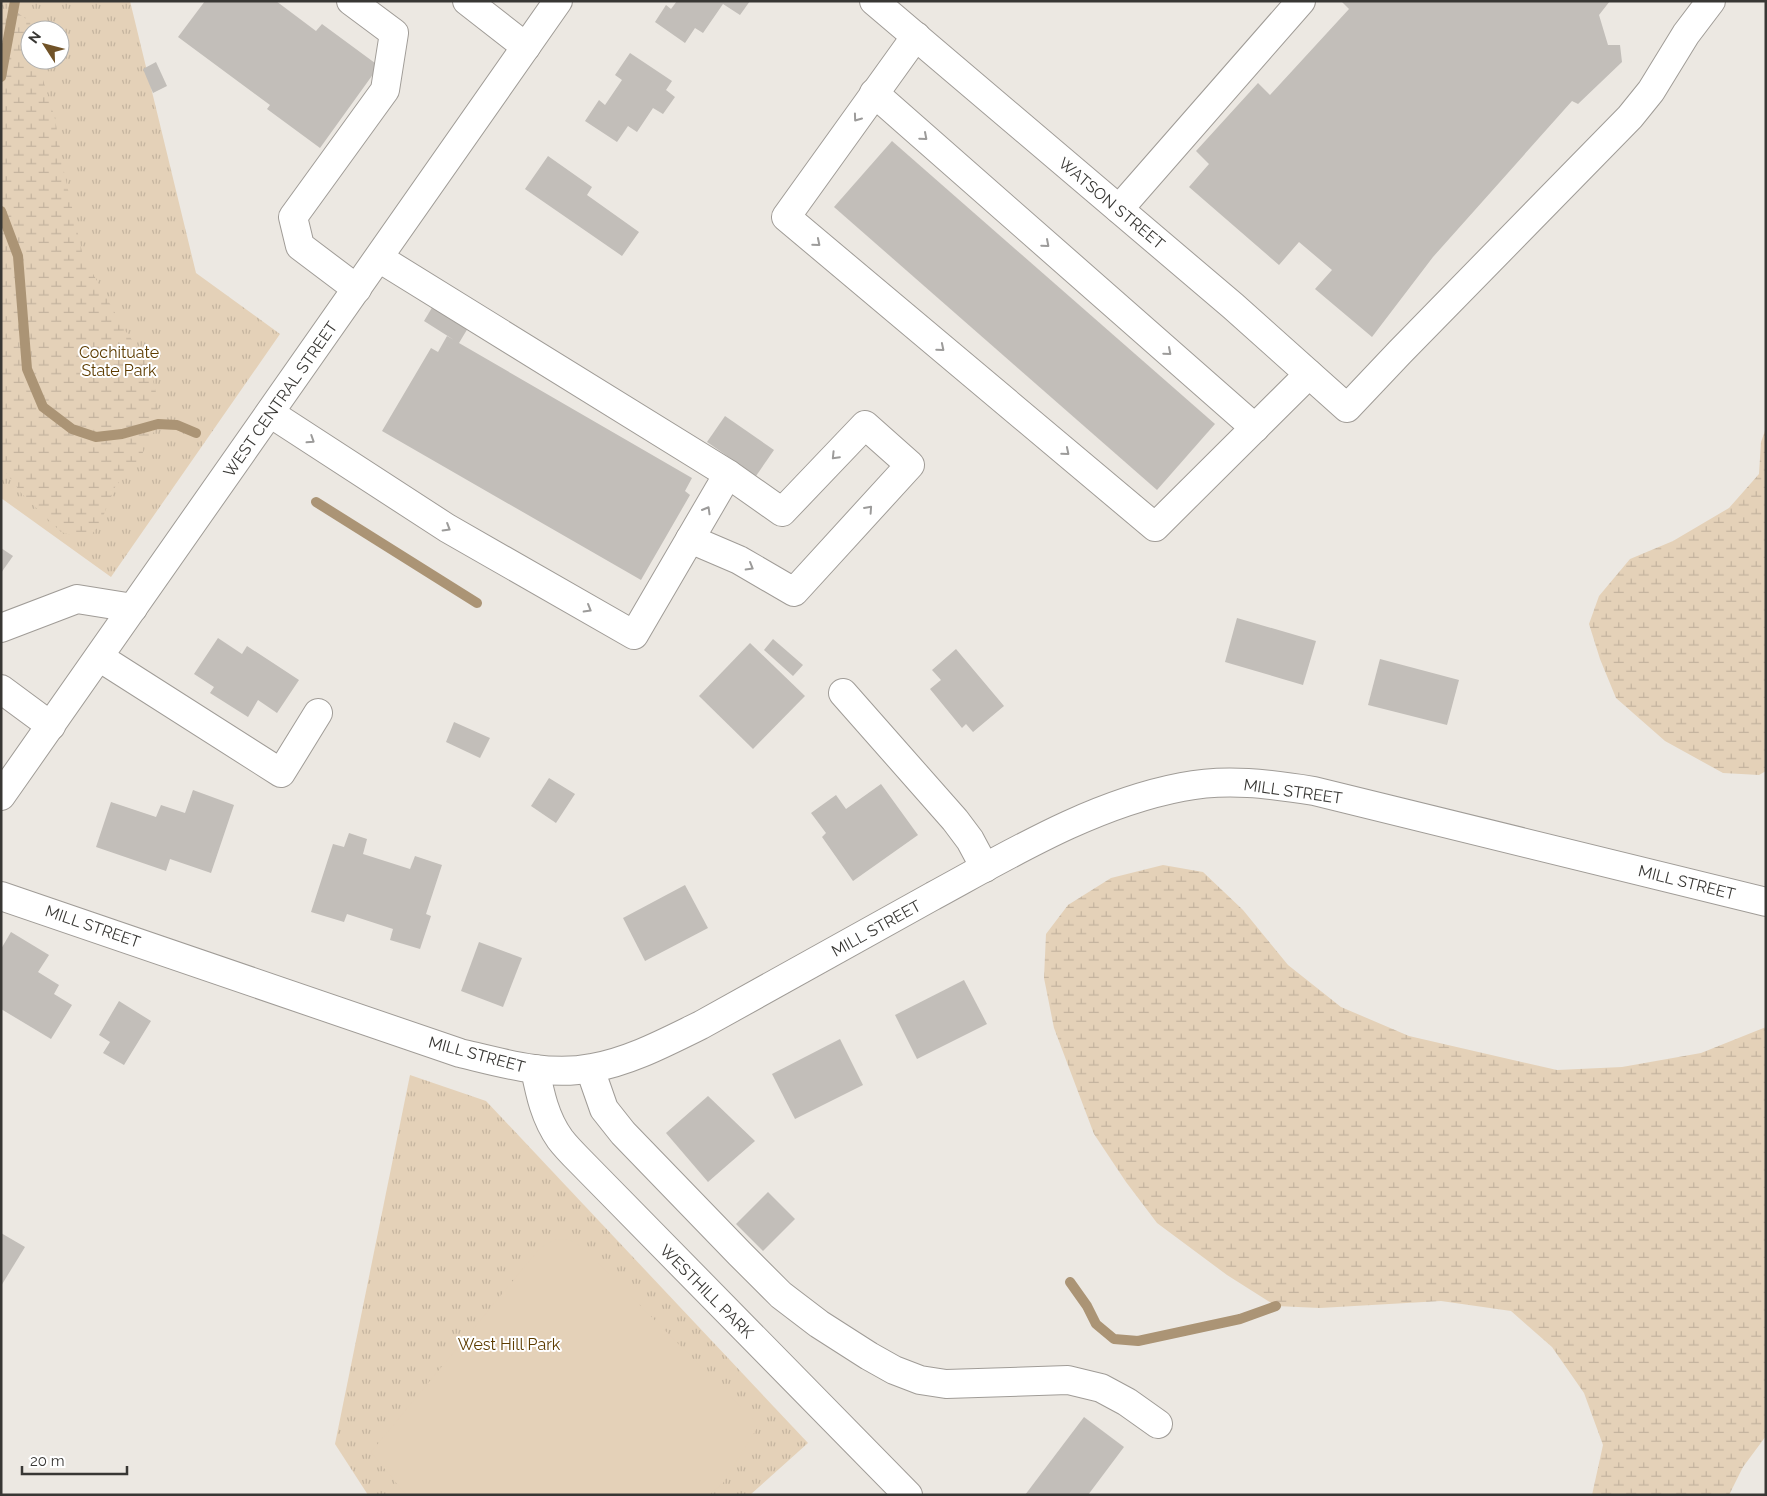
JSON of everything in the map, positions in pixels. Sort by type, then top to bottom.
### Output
[{"type":"street","points":[[351,1],[394,33],[385,90],[293,217],[300,246],[357,289]]},
{"type":"street","points":[[467,1],[526,48]]},
{"type":"street","name":"WEST CENTRAL STREET","points":[[1,796],[558,1]]},
{"type":"street","name":"WATSON STREET","points":[[874,1],[1119,209],[1347,408],[1630,117],[1651,91],[1686,34],[1711,1]]},
{"type":"street","points":[[1119,209],[1301,1]]},
{"type":"street","points":[[916,36],[786,217],[1155,527],[1309,374]]},
{"type":"street","points":[[874,93],[1255,428]]},
{"type":"street","points":[[379,258],[728,474],[782,512],[864,425],[910,465],[794,592],[738,560],[690,539]]},
{"type":"street","points":[[270,413],[447,528],[634,635],[728,474]]},
{"type":"street","points":[[1,628],[77,599],[133,608]]},
{"type":"street","points":[[99,657],[281,773],[318,713]]},
{"type":"street","points":[[1,689],[51,726]]},
{"type":"street","points":[[843,693],[955,820],[970,840],[985,868]]},
{"type":"street","name":"MILL STREET","points":[[1,896],[460,1052],[535,1069],[566,1071],[590,1069],[622,1061],[656,1047],[985,868],[1069,825],[1109,808],[1182,787],[1223,782],[1266,784],[1314,791],[1766,902]]},
{"type":"street","name":"WESTHILL PARK","points":[[535,1069],[546,1114],[560,1139],[908,1495]]},
{"type":"street","points":[[590,1069],[604,1109],[623,1132],[740,1254],[781,1295],[819,1324],[869,1356],[894,1370],[946,1384],[1068,1380],[1100,1388],[1127,1402],[1158,1424]]},
{"type":"green space","name":"Cochituate State Park","points":[[1,1],[130,1],[196,273],[280,334],[111,577],[1,498]]},
{"type":"green space","points":[[1,10],[14,10],[27,20],[20,20],[20,70],[40,70],[55,119],[64,172],[83,256],[124,329],[148,362],[158,400],[158,424],[140,458],[115,487],[100,524],[87,540],[61,532],[22,494],[1,466]]},
{"type":"green space","points":[[1766,428],[1766,771],[1759,775],[1723,773],[1665,741],[1616,698],[1600,659],[1589,624],[1599,596],[1630,559],[1673,541],[1729,508],[1759,474],[1761,442]]},
{"type":"green space","points":[[1163,865],[1203,872],[1243,910],[1288,965],[1341,1007],[1409,1036],[1557,1070],[1622,1067],[1701,1053],[1766,1027],[1766,1436],[1743,1467],[1729,1495],[1592,1495],[1603,1445],[1584,1393],[1552,1347],[1511,1311],[1441,1301],[1320,1308],[1276,1306],[1227,1275],[1157,1223],[1126,1182],[1094,1134],[1054,1028],[1044,978],[1046,934],[1068,905],[1111,878]]},
{"type":"green space","name":"West Hill Park","points":[[410,1075],[486,1101],[808,1443],[750,1495],[368,1495],[335,1444]]},
{"type":"green space","points":[[568,1239],[582,1247],[759,1425],[723,1483],[709,1495],[406,1495],[371,1452],[540,1248],[554,1240]]},
{"type":"building","points":[[205,1],[276,1],[316,31],[322,24],[379,66],[320,148],[267,109],[270,105],[178,37]]},
{"type":"building","points":[[677,1],[750,1],[740,15],[723,4],[703,33],[695,28],[685,43],[655,22],[666,5],[671,9]]},
{"type":"building","points":[[1341,1],[1610,1],[1599,15],[1608,45],[1620,45],[1622,62],[1578,104],[1572,101],[1433,257],[1372,337],[1315,289],[1332,270],[1299,242],[1279,265],[1189,187],[1209,164],[1196,151],[1258,83],[1270,95],[1349,9]]},
{"type":"building","points":[[630,53],[672,81],[666,90],[675,97],[663,114],[653,108],[637,132],[628,126],[617,142],[585,121],[599,100],[605,105],[622,80],[615,75]]},
{"type":"building","points":[[156,62],[167,86],[153,93],[143,69]]},
{"type":"building","points":[[892,141],[1215,424],[1157,490],[834,207]]},
{"type":"building","points":[[548,156],[592,187],[587,195],[639,232],[622,256],[525,189]]},
{"type":"building","points":[[433,306],[468,328],[459,343],[692,478],[685,491],[690,495],[641,580],[382,431],[431,348],[438,352],[447,336],[454,340],[424,321]]},
{"type":"building","points":[[725,416],[774,450],[756,476],[707,442]]},
{"type":"building","points":[[1,548],[13,556],[1,573]]},
{"type":"building","points":[[1237,618],[1316,641],[1303,685],[1225,662]]},
{"type":"building","points":[[218,638],[242,654],[247,646],[299,680],[277,713],[258,700],[248,717],[210,693],[214,687],[194,674]]},
{"type":"building","points":[[773,639],[803,665],[793,676],[764,650]]},
{"type":"building","points":[[750,643],[805,696],[753,749],[699,696]]},
{"type":"building","points":[[956,649],[1004,706],[973,732],[966,724],[962,728],[930,689],[941,680],[932,670]]},
{"type":"building","points":[[1380,659],[1459,680],[1447,725],[1368,705]]},
{"type":"building","points":[[454,722],[490,738],[480,758],[446,742]]},
{"type":"building","points":[[549,778],[575,794],[556,823],[531,806]]},
{"type":"building","points":[[881,784],[918,835],[853,881],[822,837],[826,833],[811,813],[836,795],[846,809]]},
{"type":"building","points":[[193,790],[234,805],[211,873],[170,859],[166,871],[96,847],[111,802],[156,817],[161,805],[185,813]]},
{"type":"building","points":[[349,833],[367,839],[363,854],[410,869],[415,856],[442,865],[426,914],[431,916],[420,949],[390,940],[393,929],[347,914],[344,922],[311,912],[333,844],[344,847]]},
{"type":"building","points":[[685,885],[708,928],[645,961],[623,918]]},
{"type":"building","points":[[11,932],[49,955],[38,972],[59,985],[54,994],[72,1005],[51,1039],[1,1009],[1,949]]},
{"type":"building","points":[[479,942],[522,958],[503,1007],[461,991]]},
{"type":"building","points":[[964,980],[987,1024],[917,1059],[895,1015]]},
{"type":"building","points":[[119,1001],[151,1021],[124,1065],[103,1053],[110,1042],[99,1035]]},
{"type":"building","points":[[840,1039],[863,1085],[795,1119],[772,1074]]},
{"type":"building","points":[[708,1096],[755,1141],[708,1182],[666,1133]]},
{"type":"building","points":[[768,1192],[795,1219],[763,1251],[736,1224]]},
{"type":"building","points":[[1,1233],[25,1247],[1,1286]]},
{"type":"building","points":[[1084,1417],[1124,1447],[1088,1495],[1025,1495]]},
{"type":"waterway","points":[[1,77],[15,1]]},
{"type":"waterway","points":[[1,211],[18,256],[27,369],[43,407],[72,429],[96,437],[122,434],[158,424],[177,425],[196,433]]},
{"type":"waterway","points":[[316,502],[477,603]]},
{"type":"waterway","points":[[1070,1282],[1087,1306],[1096,1324],[1114,1339],[1138,1341],[1240,1319],[1276,1306]]}]
